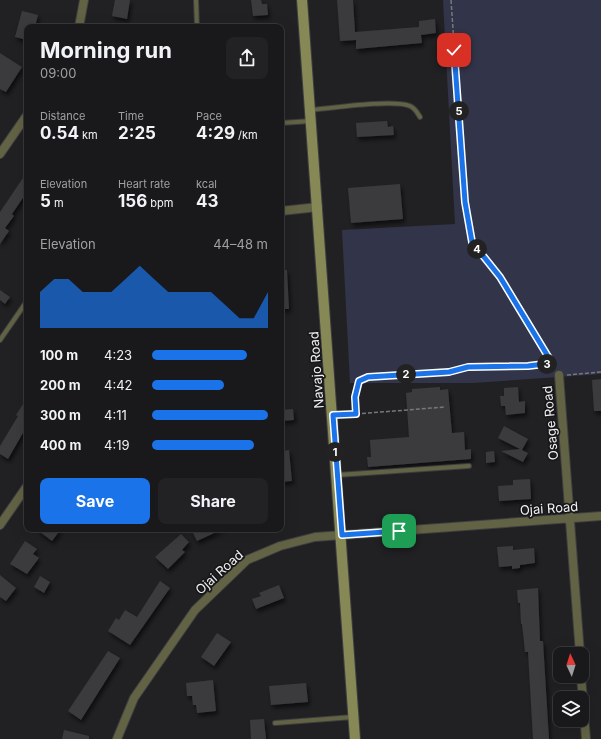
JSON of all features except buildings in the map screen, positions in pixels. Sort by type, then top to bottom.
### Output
[{"type":"main road","name":"Navajo Road","points":[[302,0],[342,535],[355,739]]},
{"type":"street","points":[[80,24],[84,0]]},
{"type":"street","points":[[0,154],[24,119]]},
{"type":"street","points":[[284,211],[318,207]]},
{"type":"street","name":"Osage Road","points":[[558,375],[579,647]]},
{"type":"street","points":[[0,525],[24,490]]},
{"type":"street","name":"Ojai Road","points":[[117,739],[134,698],[195,610],[247,560],[280,546],[315,537],[601,516]]},
{"type":"street","points":[[582,683],[586,739]]},
{"type":"lane","points":[[196,0],[197,24]]},
{"type":"lane","points":[[284,121],[311,115],[389,104],[408,105],[416,109],[420,117]]},
{"type":"lane","points":[[0,340],[24,305]]},
{"type":"lane","points":[[337,475],[469,466]]},
{"type":"lane","points":[[275,723],[354,717]]},
{"type":"path","name":"Osage Road","points":[[451,0],[465,202],[472,242],[500,277],[558,375]]},
{"type":"path","points":[[356,414],[356,388],[359,381],[368,377],[449,372],[468,367],[528,366],[552,363]]},
{"type":"path","points":[[558,375],[601,372]]},
{"type":"path","points":[[333,415],[445,407]]},
{"type":"shaded area","points":[[443,0],[601,0],[601,374],[473,383],[350,383],[342,230],[455,224]]},
{"type":"route","points":[[399,531],[342,535],[333,415],[356,414],[355,397],[356,388],[359,381],[368,377],[449,372],[468,367],[528,366],[552,363],[500,277],[472,242],[465,202],[454,50]]}]
